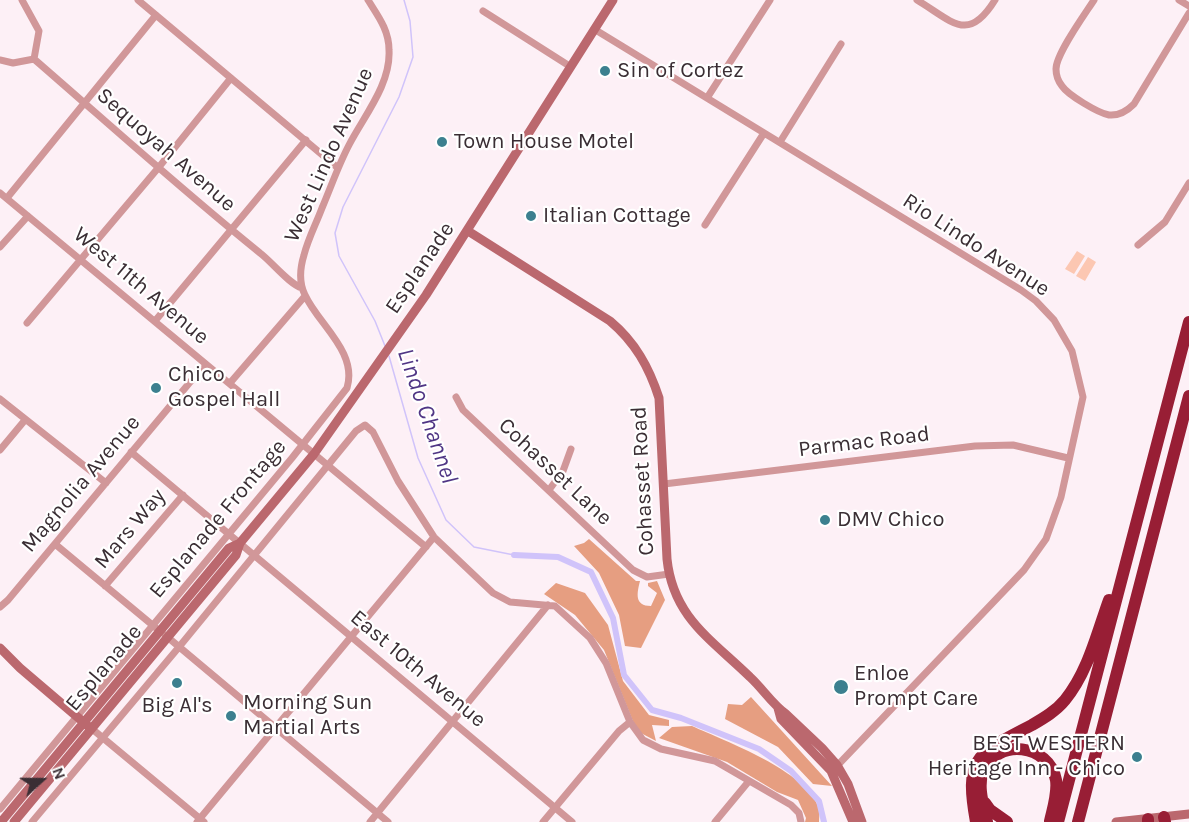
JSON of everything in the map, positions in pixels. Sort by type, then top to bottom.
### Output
[{"type":"highway","points":[[1058,822],[1189,322]]},
{"type":"highway","points":[[1078,822],[1189,396]]},
{"type":"highway","points":[[976,822],[970,785],[978,760],[996,744],[1040,720],[1064,702],[1078,681],[1116,580],[1124,573]]},
{"type":"highway","points":[[1085,822],[1103,743],[1104,722]]},
{"type":"highway","points":[[987,822],[981,779],[989,762],[998,754],[1009,750],[1029,750],[1046,760],[1056,780],[1056,794],[1050,822]]},
{"type":"highway","points":[[983,799],[990,810],[1007,822]]},
{"type":"main road","name":"Esplanade","points":[[1,822],[88,726],[160,631],[229,548],[240,543],[314,454],[364,386],[468,231],[613,0]]},
{"type":"main road","name":"Cohasset Road","points":[[468,231],[610,321],[634,346],[648,368],[659,398],[669,574],[676,597],[688,617],[753,680],[778,708],[822,748],[834,768],[848,784],[862,822]]},
{"type":"main road","points":[[0,648],[88,726]]},
{"type":"main road","points":[[0,655],[20,668]]},
{"type":"main road","name":"Cohasset Road","points":[[834,768],[853,822]]},
{"type":"main road","points":[[1116,822],[1164,820],[1189,814]]},
{"type":"street","points":[[0,60],[13,63],[34,59],[39,31],[22,0]]},
{"type":"street","name":"West Lindo Avenue","points":[[303,445],[342,396],[349,378],[342,351],[305,296],[302,288],[301,266],[338,168],[380,89],[388,63],[388,37],[382,22],[368,0]]},
{"type":"street","points":[[707,98],[770,0]]},
{"type":"street","points":[[917,0],[955,23],[966,26],[984,17],[994,0]]},
{"type":"street","points":[[1094,0],[1059,57],[1056,70],[1060,84],[1066,91],[1100,112],[1109,114],[1123,112],[1134,104],[1189,14]]},
{"type":"street","points":[[1179,0],[1189,6]]},
{"type":"street","points":[[139,1],[338,168]]},
{"type":"street","points":[[483,11],[571,67]]},
{"type":"street","points":[[7,198],[156,15]]},
{"type":"street","name":"Rio Lindo Avenue","points":[[594,29],[1015,286],[1054,320],[1072,351],[1083,397],[1061,497],[1046,539],[1024,570],[834,768]]},
{"type":"street","points":[[780,142],[841,44]]},
{"type":"street","name":"Sequoyah Avenue","points":[[34,59],[231,230],[274,264],[296,286],[302,288]]},
{"type":"street","points":[[27,323],[231,78]]},
{"type":"street","points":[[705,225],[764,133]]},
{"type":"street","points":[[155,321],[306,140]]},
{"type":"street","points":[[1138,245],[1165,222],[1189,183]]},
{"type":"street","name":"West 11th Avenue","points":[[0,193],[426,547]]},
{"type":"street","points":[[0,247],[28,216]]},
{"type":"street","points":[[230,384],[305,296]]},
{"type":"street","name":"Magnolia Avenue","points":[[0,607],[196,375],[207,365]]},
{"type":"street","name":"Cohasset Lane","points":[[456,397],[463,410],[633,570],[646,577],[669,574]]},
{"type":"street","points":[[0,399],[106,483]]},
{"type":"street","points":[[0,450],[25,420]]},
{"type":"street","points":[[32,822],[356,431],[365,425],[373,432],[398,481],[434,537],[493,593],[510,602],[548,604],[561,610],[600,652],[630,722],[638,735],[648,744],[715,761],[791,805],[799,813],[801,822]]},
{"type":"street","name":"Esplanade Frontage","points":[[9,814],[77,716],[160,631],[229,533],[303,445]]},
{"type":"street","name":"Parmac Road","points":[[664,484],[975,446],[1013,445],[1068,458]]},
{"type":"street","points":[[549,490],[563,471],[571,449]]},
{"type":"street","name":"East 10th Avenue","points":[[131,452],[572,822]]},
{"type":"street","name":"Mars Way","points":[[105,586],[183,495]]},
{"type":"street","points":[[88,726],[200,821],[434,537]]},
{"type":"street","points":[[55,544],[388,822]]},
{"type":"street","name":"Magnolia Avenue","points":[[0,614],[8,600]]},
{"type":"street","points":[[370,822],[548,604]]},
{"type":"street","points":[[543,822],[619,731],[630,722]]},
{"type":"street","points":[[715,822],[749,781]]},
{"type":"shaded area","points":[[1077,251],[1085,256],[1074,274],[1065,269]]},
{"type":"shaded area","points":[[1088,257],[1096,262],[1085,281],[1076,276]]},
{"type":"shaded area","points":[[589,539],[636,581],[640,581],[638,598],[642,604],[651,606],[657,593],[648,586],[648,583],[657,581],[665,600],[641,648],[625,646],[619,615],[599,573],[574,546]]},
{"type":"shaded area","points":[[556,583],[585,593],[608,625],[623,681],[649,715],[669,720],[669,726],[652,725],[656,741],[637,731],[604,650],[575,615],[544,594]]},
{"type":"shaded area","points":[[751,697],[832,786],[813,784],[778,747],[725,719],[728,704],[742,705]]},
{"type":"shaded area","points":[[692,726],[744,749],[798,781],[811,794],[819,808],[819,822],[805,822],[806,818],[798,800],[777,792],[727,762],[659,738],[672,727]]},
{"type":"waterway","name":"Lindo Channel","points":[[385,346],[375,321],[339,256],[335,233],[343,207],[399,97],[413,57],[410,21],[404,0]]},
{"type":"waterway","name":"Lindo Channel","points":[[389,356],[418,458],[446,520],[474,547],[514,555]]},
{"type":"waterway","name":"Lindo Channel","points":[[514,555],[558,557],[591,572],[613,618],[624,675],[652,710],[681,718],[759,749],[791,771],[819,801],[824,822]]},
{"type":"place","name":"Sin of Cortez","points":[[605,71]]},
{"type":"place","name":"Town House Motel","points":[[442,142]]},
{"type":"place","name":"Italian Cottage","points":[[531,216]]},
{"type":"place","name":"Chico Gospel Hall","points":[[156,388]]},
{"type":"place","name":"DMV Chico","points":[[825,520]]},
{"type":"place","name":"Big Al's","points":[[177,683]]},
{"type":"place","name":"Enloe Prompt Care","points":[[841,687]]},
{"type":"place","name":"Morning Sun Martial Arts","points":[[231,716]]},
{"type":"place","name":"BEST WESTERN Heritage Inn - Chico","points":[[1137,757]]}]
